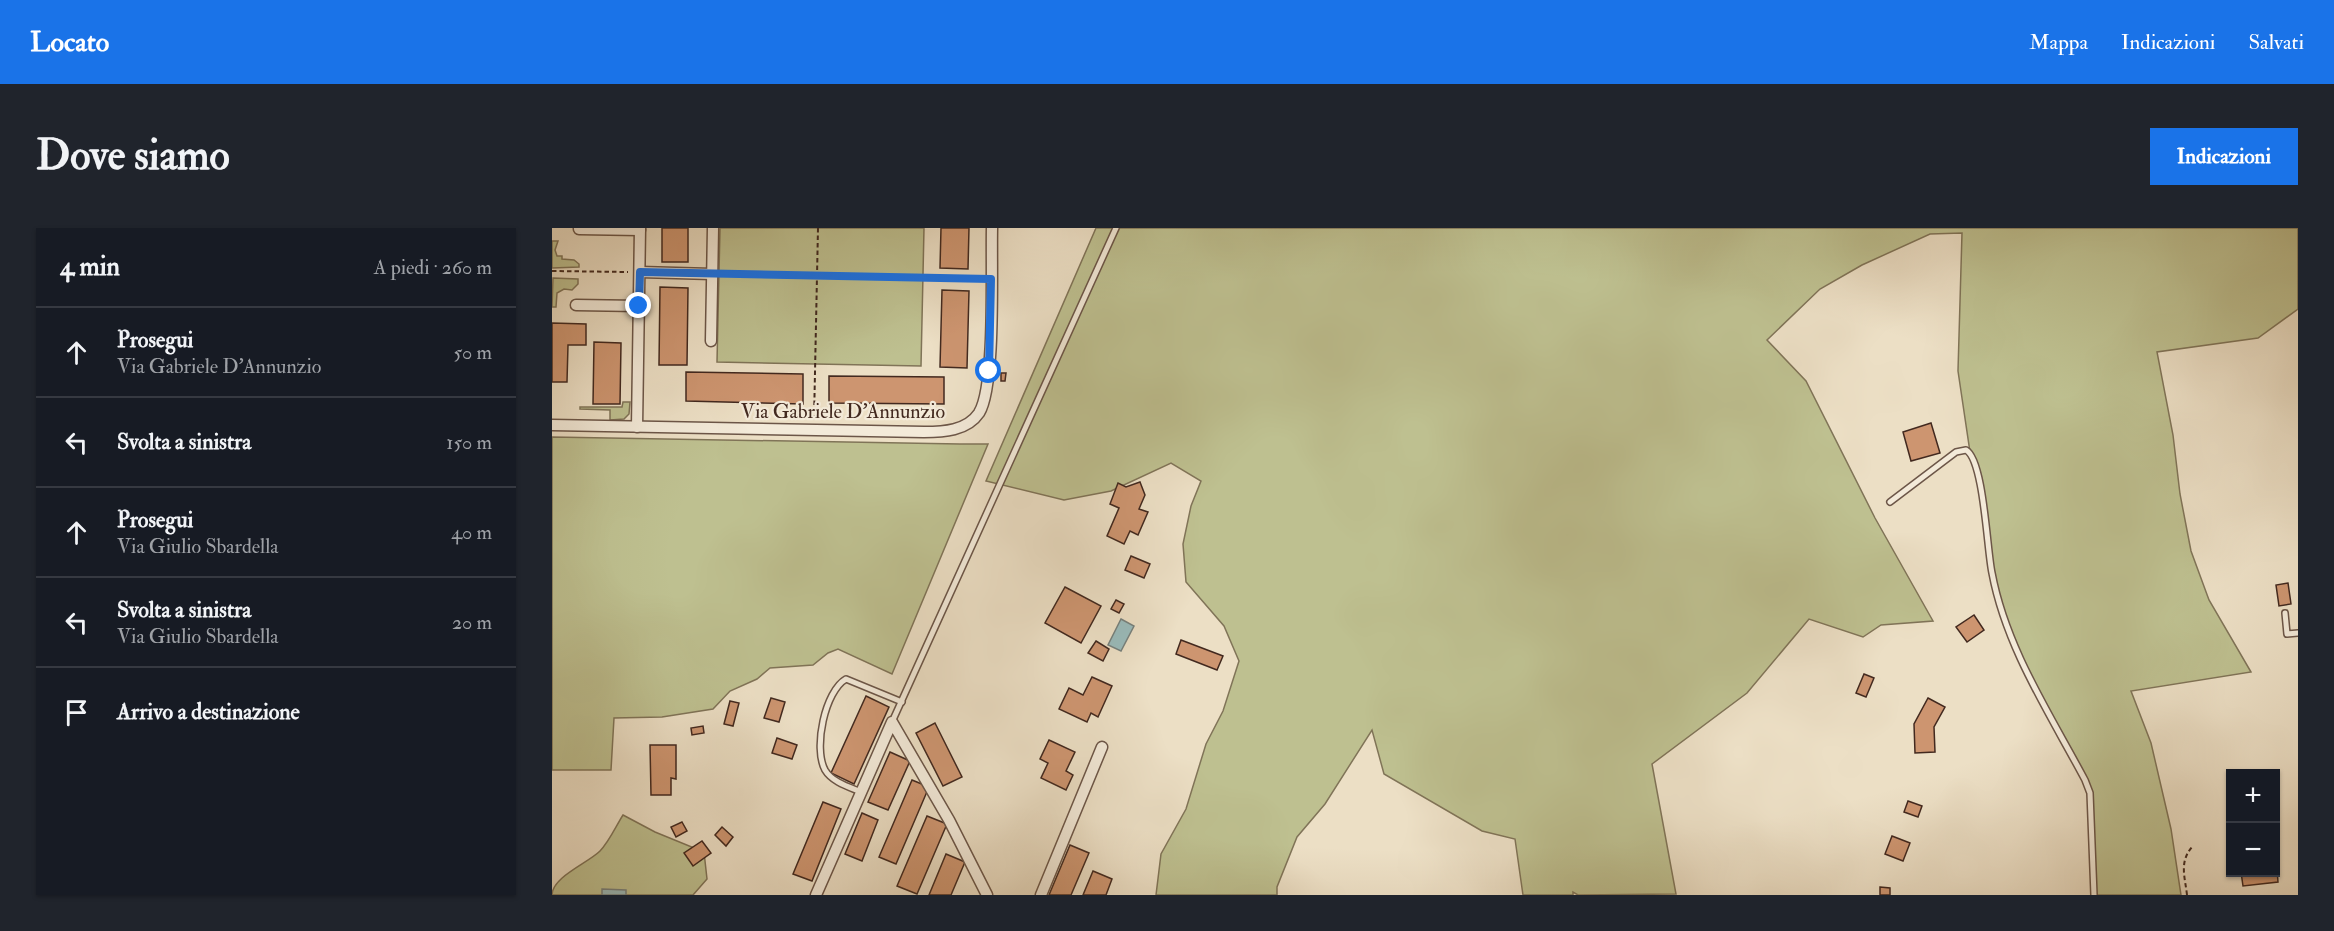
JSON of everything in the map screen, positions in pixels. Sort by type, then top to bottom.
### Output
[{"type":"street","points":[[711,341],[713,228]]},
{"type":"street","name":"Via Gabriele D'Annunzio","points":[[552,425],[929,432],[959,428],[973,419],[982,407],[988,384],[992,228]]},
{"type":"street","points":[[579,229],[640,229],[637,427]]},
{"type":"street","points":[[640,272],[712,274]]},
{"type":"street","points":[[576,305],[639,306]]},
{"type":"street","points":[[816,895],[892,723]]},
{"type":"street","points":[[892,723],[949,820],[987,895]]},
{"type":"street","points":[[1041,895],[1102,747]]},
{"type":"lane","points":[[892,723],[1116,228]]},
{"type":"lane","points":[[1890,501],[1956,452],[1966,450],[1970,452],[1977,470],[1985,513],[1992,573],[2014,647],[2090,793],[2094,895]]},
{"type":"lane","points":[[2285,613],[2287,634],[2298,633]]},
{"type":"lane","points":[[861,792],[836,781],[826,771],[821,756],[819,740],[824,716],[834,692],[839,683],[846,679],[902,702]]},
{"type":"path","points":[[814,430],[818,228]]},
{"type":"path","points":[[552,271],[640,272]]},
{"type":"path","points":[[712,274],[991,279]]},
{"type":"path","points":[[2187,895],[2183,865],[2186,853],[2192,847]]},
{"type":"green space","points":[[720,228],[924,228],[921,366],[717,362]]},
{"type":"green space","points":[[1096,228],[2298,228],[2298,309],[2258,338],[2157,352],[2191,551],[2209,600],[2251,672],[2131,691],[2151,743],[2171,829],[2181,895],[2094,895],[2090,793],[2014,647],[1992,573],[1985,513],[1970,452],[1958,371],[1962,233],[1930,234],[1862,265],[1820,289],[1767,340],[1806,381],[1875,518],[1933,621],[1881,625],[1863,637],[1809,619],[1747,693],[1652,764],[1676,894],[1578,895],[1573,892],[1573,895],[1523,895],[1515,839],[1482,831],[1384,774],[1372,730],[1325,804],[1297,837],[1277,887],[1277,895],[1156,895],[1161,854],[1186,809],[1206,744],[1223,711],[1239,661],[1224,626],[1186,582],[1183,544],[1191,506],[1201,481],[1171,463],[1111,491],[1064,500],[986,481]]},
{"type":"green space","points":[[552,241],[558,241],[555,250],[557,256],[574,260],[579,267],[552,268]]},
{"type":"green space","points":[[553,278],[578,279],[578,284],[572,290],[564,289],[557,293],[556,307],[552,307]]},
{"type":"green space","points":[[623,402],[630,402],[629,414],[624,419],[610,420],[610,410],[580,409],[580,407],[622,407]]},
{"type":"green space","points":[[552,437],[988,444],[892,674],[838,649],[828,653],[813,665],[770,668],[757,679],[730,691],[713,709],[662,717],[614,718],[611,770],[552,770]]},
{"type":"green space","points":[[623,815],[655,832],[704,852],[707,879],[693,895],[552,895],[554,888],[564,876],[594,856],[603,847]]},
{"type":"water","points":[[1121,619],[1134,626],[1121,651],[1108,645]]},
{"type":"water","points":[[602,889],[626,890],[626,895],[602,895]]},
{"type":"building","points":[[662,228],[688,228],[688,262],[662,262]]},
{"type":"building","points":[[941,228],[969,228],[968,269],[940,268]]},
{"type":"building","points":[[660,287],[688,288],[687,365],[659,365]]},
{"type":"building","points":[[942,290],[969,291],[967,368],[940,367]]},
{"type":"building","points":[[552,323],[586,324],[586,345],[568,345],[567,382],[552,382]]},
{"type":"building","points":[[594,342],[621,343],[620,404],[593,404]]},
{"type":"building","points":[[686,372],[803,374],[803,404],[686,401]]},
{"type":"building","points":[[1001,373],[1006,373],[1005,381],[1001,381]]},
{"type":"building","points":[[829,376],[944,377],[944,404],[829,403]]},
{"type":"building","points":[[1931,423],[1940,453],[1911,461],[1903,432]]},
{"type":"building","points":[[1140,482],[1145,495],[1139,509],[1148,512],[1138,535],[1130,531],[1124,544],[1107,536],[1119,508],[1110,504],[1118,483],[1126,487]]},
{"type":"building","points":[[1131,556],[1150,564],[1144,578],[1125,570]]},
{"type":"building","points":[[2288,583],[2291,604],[2279,606],[2276,585]]},
{"type":"building","points":[[1065,587],[1101,606],[1081,643],[1045,623]]},
{"type":"building","points":[[1116,600],[1124,604],[1119,613],[1111,609]]},
{"type":"building","points":[[1974,615],[1984,630],[1967,642],[1956,627]]},
{"type":"building","points":[[1181,640],[1223,656],[1217,670],[1176,654]]},
{"type":"building","points":[[1096,641],[1109,649],[1103,661],[1088,653]]},
{"type":"building","points":[[1864,674],[1874,678],[1866,697],[1856,693]]},
{"type":"building","points":[[1092,677],[1112,686],[1098,717],[1091,713],[1087,722],[1059,709],[1069,688],[1083,695]]},
{"type":"building","points":[[866,696],[889,707],[854,784],[831,773]]},
{"type":"building","points":[[771,698],[785,702],[779,722],[764,718]]},
{"type":"building","points":[[1928,698],[1945,707],[1934,727],[1935,752],[1915,753],[1914,724]]},
{"type":"building","points":[[730,701],[739,703],[733,726],[724,724]]},
{"type":"building","points":[[935,723],[962,777],[943,786],[916,733]]},
{"type":"building","points":[[703,726],[704,733],[692,735],[691,728]]},
{"type":"building","points":[[777,738],[797,745],[792,759],[772,753]]},
{"type":"building","points":[[1049,740],[1075,752],[1066,771],[1073,775],[1066,790],[1041,778],[1048,763],[1040,759]]},
{"type":"building","points":[[650,745],[676,745],[676,779],[671,778],[671,795],[651,795]]},
{"type":"building","points":[[890,752],[910,761],[888,810],[868,802]]},
{"type":"building","points":[[912,780],[929,787],[896,864],[879,857]]},
{"type":"building","points":[[1908,801],[1922,806],[1918,817],[1904,812]]},
{"type":"building","points":[[823,802],[841,809],[812,881],[793,874]]},
{"type":"building","points":[[862,813],[878,820],[862,861],[845,854]]},
{"type":"building","points":[[927,816],[947,824],[917,894],[897,886]]},
{"type":"building","points":[[682,822],[687,831],[676,837],[671,827]]},
{"type":"building","points":[[722,827],[733,837],[726,846],[715,835]]},
{"type":"building","points":[[1892,836],[1910,843],[1903,861],[1885,854]]},
{"type":"building","points":[[702,841],[711,853],[693,866],[684,853]]},
{"type":"building","points":[[1070,845],[1089,853],[1071,895],[1049,895]]},
{"type":"building","points":[[946,854],[965,862],[951,895],[929,895]]},
{"type":"building","points":[[1093,871],[1112,879],[1106,895],[1083,895]]},
{"type":"building","points":[[2242,877],[2278,877],[2278,882],[2243,886]]},
{"type":"building","points":[[1880,887],[1890,888],[1890,895],[1880,895]]},
{"type":"route","points":[[639,306],[640,272],[991,279],[989,371]]}]
